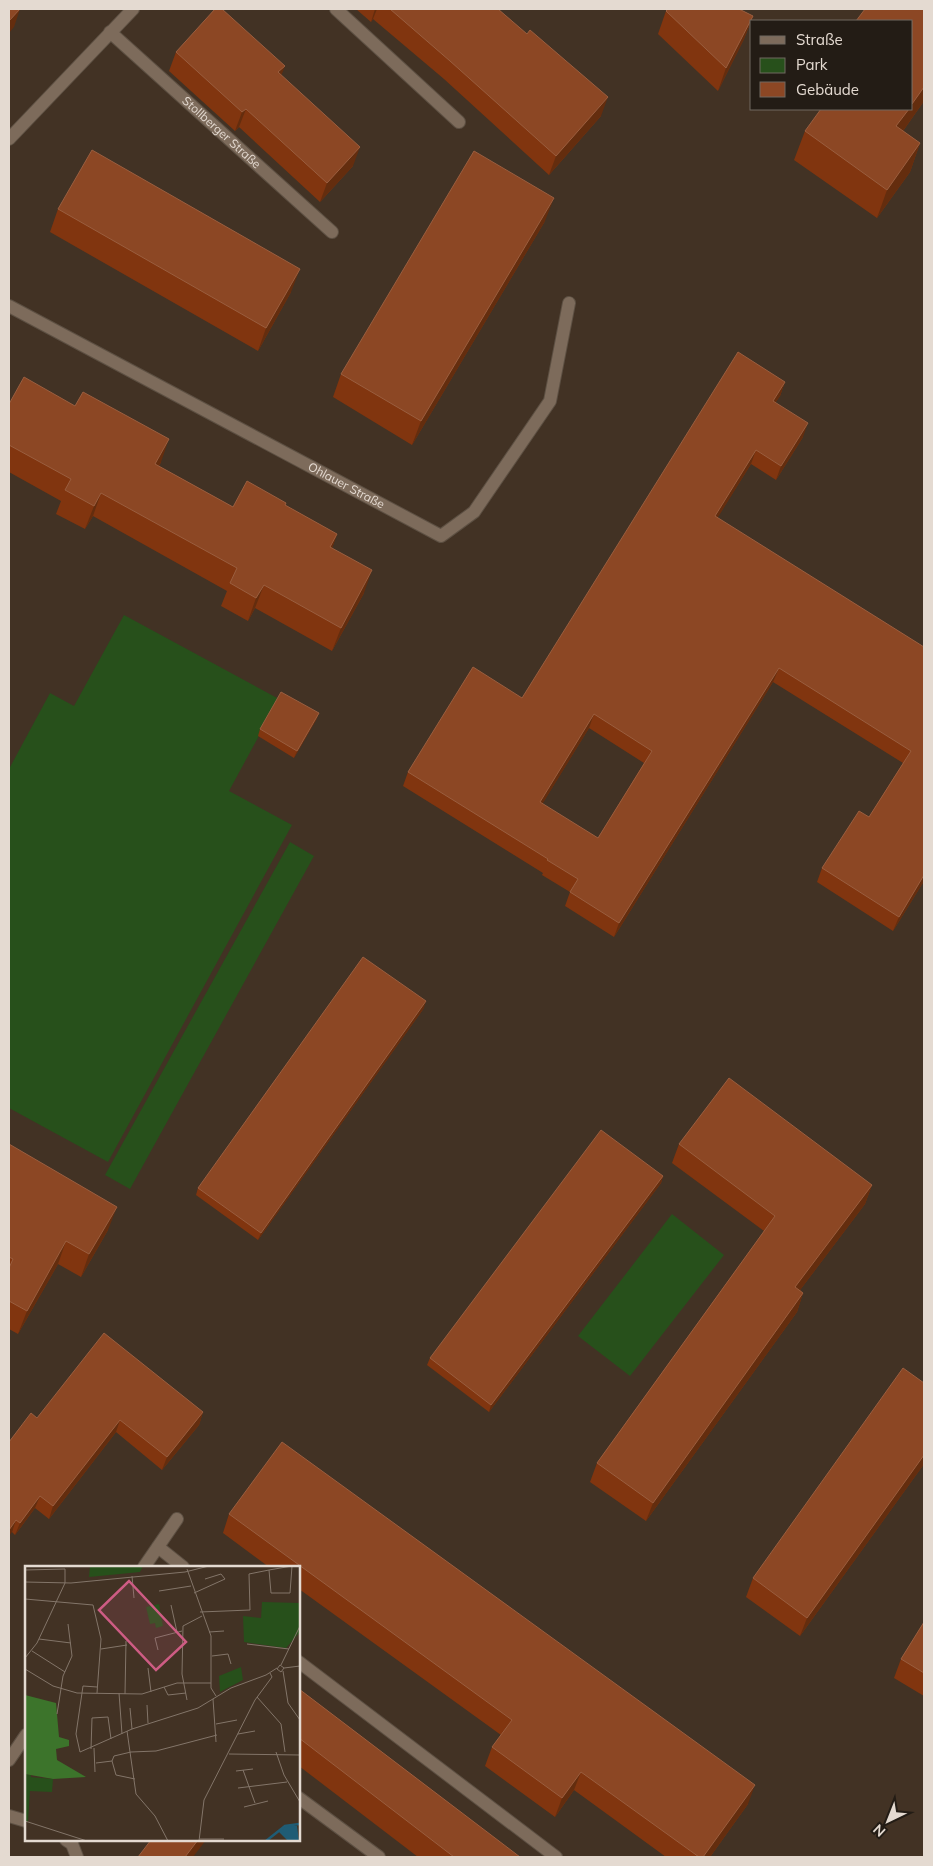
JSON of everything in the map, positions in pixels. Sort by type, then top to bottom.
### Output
[{"type":"street","points":[[9,139],[132,9]]},
{"type":"street","points":[[336,9],[458,122]]},
{"type":"street","name":"Stollberger Straße","points":[[110,32],[332,232]]},
{"type":"street","name":"Ohlauer Straße","points":[[9,306],[441,536],[474,512],[550,402],[569,302]]},
{"type":"street","points":[[145,1566],[177,1519]]},
{"type":"street","points":[[158,1547],[182,1566]]},
{"type":"street","points":[[300,1663],[556,1857]]},
{"type":"street","points":[[9,1760],[25,1736]]},
{"type":"street","points":[[300,1799],[379,1857]]},
{"type":"street","points":[[9,1816],[25,1821]]},
{"type":"street","points":[[68,1841],[72,1844],[77,1857]]},
{"type":"green space","points":[[124,615],[279,699],[229,791],[292,825],[108,1162],[9,1108],[9,769],[50,693],[74,706]]},
{"type":"green space","points":[[290,842],[314,856],[130,1189],[105,1175]]},
{"type":"green space","points":[[672,1214],[724,1255],[630,1376],[578,1336]]},
{"type":"building","points":[[9,9],[20,9],[9,21]]},
{"type":"building","points":[[215,9],[222,9],[285,66],[278,72],[360,147],[327,183],[246,109],[242,112],[176,52]]},
{"type":"building","points":[[390,9],[498,9],[527,34],[530,30],[608,97],[556,156]]},
{"type":"building","points":[[668,9],[739,9],[753,16],[726,68],[666,11]]},
{"type":"building","points":[[865,9],[924,9],[924,87],[913,103],[913,20],[857,20]]},
{"type":"building","points":[[820,110],[908,110],[896,126],[920,143],[887,190],[805,131]]},
{"type":"building","points":[[92,150],[300,269],[266,328],[58,209]]},
{"type":"building","points":[[474,151],[554,198],[421,421],[341,374]]},
{"type":"building","points":[[738,352],[785,382],[773,401],[808,423],[781,466],[756,450],[715,516],[924,647],[924,875],[899,917],[822,868],[859,811],[869,817],[911,751],[779,668],[619,923],[570,892],[578,879],[408,772],[473,667],[522,698]],"holes":[[[594,714],[652,751],[598,838],[540,802]]]},
{"type":"building","points":[[24,377],[75,406],[83,392],[169,439],[155,464],[233,507],[247,481],[337,534],[330,547],[372,570],[341,628],[264,585],[256,598],[230,583],[237,568],[101,493],[94,506],[65,490],[71,479],[9,445],[9,404]]},
{"type":"building","points":[[281,692],[319,713],[297,751],[260,729]]},
{"type":"building","points":[[363,957],[426,1001],[261,1233],[198,1188]]},
{"type":"building","points":[[729,1078],[872,1185],[795,1287],[803,1293],[653,1503],[597,1463],[775,1216],[679,1144]]},
{"type":"building","points":[[601,1130],[663,1176],[491,1405],[430,1358]]},
{"type":"building","points":[[9,1144],[117,1207],[89,1254],[66,1241],[27,1311],[9,1301],[9,1268],[13,1259],[9,1257]]},
{"type":"building","points":[[104,1333],[203,1412],[167,1457],[120,1420],[53,1506],[40,1496],[20,1523],[16,1520],[9,1530],[9,1442],[31,1413],[37,1418]]},
{"type":"building","points":[[903,1368],[924,1383],[924,1455],[807,1618],[753,1578]]},
{"type":"building","points":[[282,1442],[755,1785],[703,1857],[699,1857],[581,1772],[562,1798],[492,1747],[512,1720],[229,1514]]},
{"type":"building","points":[[924,1622],[924,1673],[901,1659]]},
{"type":"building","points":[[300,1690],[520,1857],[454,1857],[300,1739]]},
{"type":"building","points":[[150,1841],[197,1841],[185,1857],[138,1857]]}]
